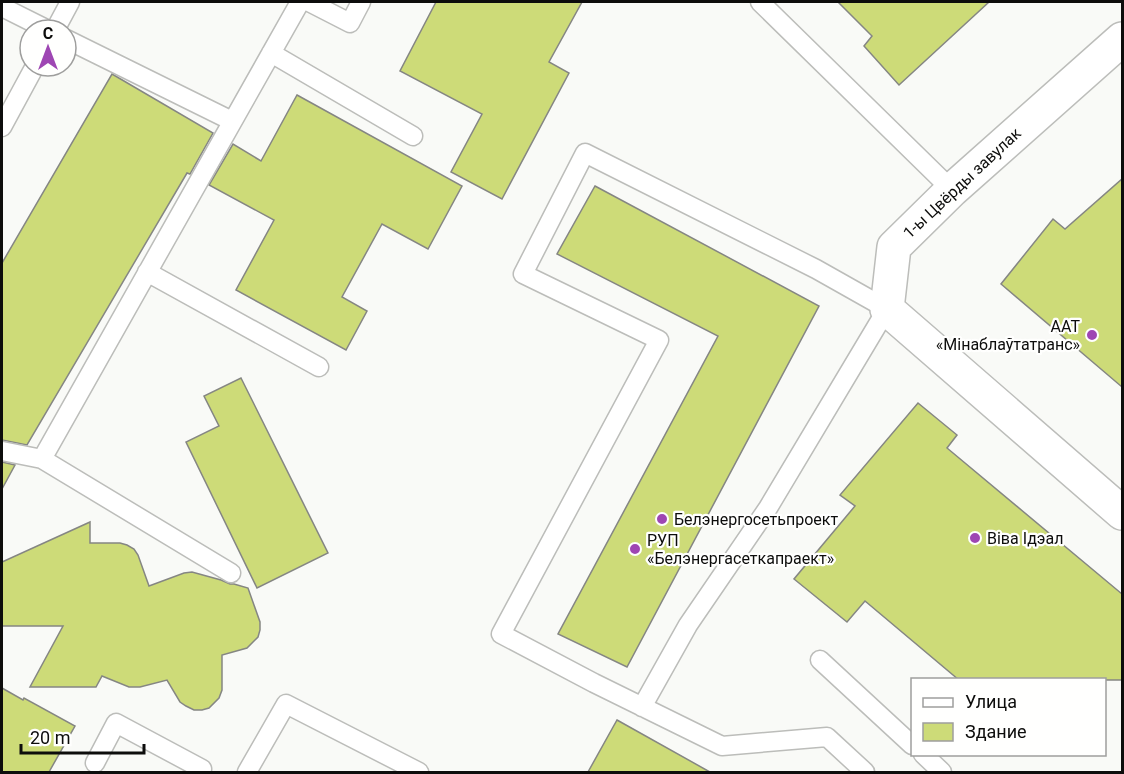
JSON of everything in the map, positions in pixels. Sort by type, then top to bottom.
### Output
[{"type":"street","name":"1-ы Цвёрды завулак","points":[[886,309],[894,247],[952,190],[1122,39]]},
{"type":"street","points":[[886,309],[1122,513]]},
{"type":"lane","points":[[61,18],[70,2]]},
{"type":"lane","points":[[42,459],[300,2]]},
{"type":"lane","points":[[309,2],[350,23],[361,2]]},
{"type":"lane","points":[[760,2],[952,190]]},
{"type":"lane","points":[[2,7],[24,18]]},
{"type":"lane","points":[[78,45],[232,121]]},
{"type":"lane","points":[[271,53],[413,136]]},
{"type":"lane","points":[[2,127],[29,78]]},
{"type":"lane","points":[[642,707],[688,625],[768,508],[886,309],[816,269],[585,153],[523,274],[659,340],[501,634],[642,707],[723,746],[827,737],[865,772]]},
{"type":"lane","points":[[147,272],[319,367]]},
{"type":"lane","points":[[2,451],[42,459],[231,573]]},
{"type":"lane","points":[[820,660],[911,744]]},
{"type":"lane","points":[[247,772],[285,704],[419,772]]},
{"type":"lane","points":[[95,763],[116,723],[202,769],[201,772]]},
{"type":"lane","points":[[925,756],[942,772]]},
{"type":"building","points":[[436,2],[582,2],[549,62],[569,73],[502,199],[451,172],[482,114],[400,71]]},
{"type":"building","points":[[838,2],[989,2],[899,85],[864,46],[872,36]]},
{"type":"building","points":[[112,74],[213,133],[190,174],[187,173],[27,445],[2,440],[2,263]]},
{"type":"building","points":[[297,95],[462,186],[428,249],[382,224],[342,297],[367,311],[346,350],[236,290],[274,220],[209,185],[233,144],[261,161]]},
{"type":"building","name":"ААТ «Мінаблаўтатранс»","points":[[1122,179],[1122,387],[1001,284],[1053,219],[1065,229]]},
{"type":"building","points":[[595,186],[819,306],[627,667],[558,634],[718,336],[557,254]]},
{"type":"building","points":[[241,378],[328,553],[257,588],[186,442],[219,426],[204,396]]},
{"type":"building","points":[[918,403],[957,435],[947,448],[1122,594],[1122,680],[1106,680],[1106,678],[957,678],[865,601],[847,622],[794,579],[855,506],[840,495]]},
{"type":"building","points":[[2,462],[15,465],[2,489]]},
{"type":"building","points":[[90,522],[90,543],[120,543],[134,549],[149,586],[192,572],[248,588],[260,622],[258,637],[247,648],[222,655],[222,690],[219,698],[209,708],[194,710],[180,702],[167,680],[140,687],[129,687],[102,676],[96,687],[30,687],[63,626],[2,626],[2,562]]},
{"type":"building","points":[[2,688],[75,726],[49,772],[2,772]]},
{"type":"building","points":[[617,720],[710,772],[588,772]]},
{"type":"place","name":"ААТ «Мінаблаўтатранс»","points":[[1092,335]]},
{"type":"place","name":"Белэнергосетьпроект","points":[[662,519]]},
{"type":"place","name":"Віва Ідэал","points":[[975,538]]},
{"type":"place","name":"РУП «Белэнергасеткапраект»","points":[[635,549]]}]
